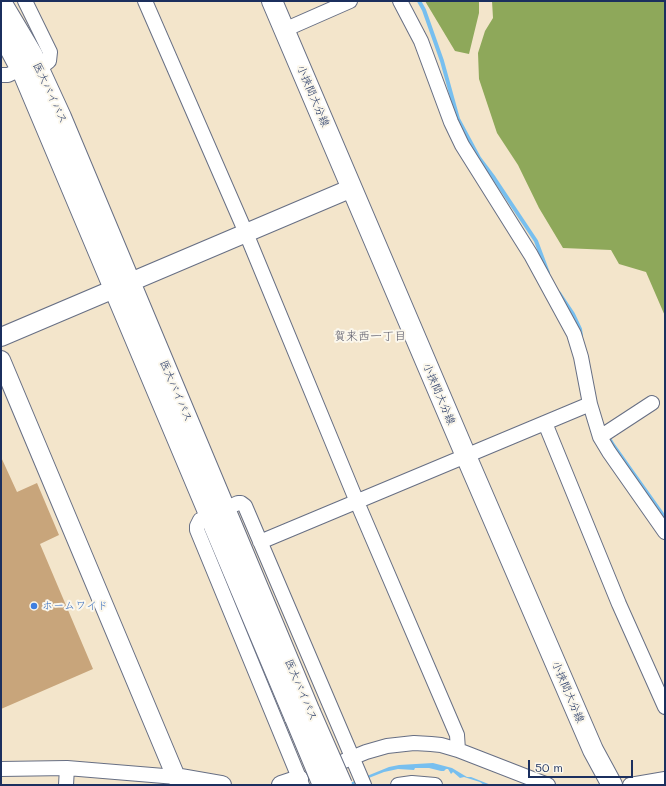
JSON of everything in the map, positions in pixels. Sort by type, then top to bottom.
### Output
[{"type":"main road","name":"小挾間大分線","points":[[272,1],[593,750],[612,785]]},
{"type":"main road","name":"医大バイパス","points":[[4,17],[30,69],[123,286],[303,715],[342,785]]},
{"type":"main road","name":"医大バイパス","points":[[4,17],[12,51],[30,69]]},
{"type":"main road","name":"医大バイパス","points":[[303,715],[323,785]]},
{"type":"street","points":[[1,75],[8,76],[49,61],[50,52],[25,1]]},
{"type":"street","points":[[146,1],[457,735],[458,750]]},
{"type":"street","points":[[284,30],[350,1]]},
{"type":"street","points":[[400,1],[421,41],[451,122],[462,145],[531,255],[574,334],[581,357],[590,404],[600,437],[665,532]]},
{"type":"street","points":[[1,337],[352,188]]},
{"type":"street","points":[[1,360],[176,778]]},
{"type":"street","points":[[600,437],[652,403]]},
{"type":"street","points":[[260,542],[590,404]]},
{"type":"street","points":[[545,423],[619,604],[665,707]]},
{"type":"street","points":[[301,782],[197,530],[198,522],[238,503],[243,504],[260,542],[364,785]]},
{"type":"street","points":[[281,785],[301,782],[352,758],[382,747],[409,743],[441,745],[458,750],[548,785]]},
{"type":"street","points":[[66,785],[67,768]]},
{"type":"street","points":[[1,769],[67,768],[176,778],[222,785]]},
{"type":"street","points":[[630,785],[665,779]]},
{"type":"street","points":[[398,785],[412,783],[434,785]]},
{"type":"green space","points":[[425,1],[479,1],[479,13],[469,54],[455,51]]},
{"type":"green space","points":[[492,1],[665,1],[665,316],[646,272],[619,264],[611,250],[563,248],[539,208],[518,165],[497,133],[479,79],[478,53],[485,31],[493,18]]},
{"type":"water","points":[[433,763],[452,768],[467,777],[471,777],[491,785],[484,785],[480,782],[464,777],[460,778],[453,772],[451,774],[448,769],[441,771],[429,768],[415,768],[414,770],[398,769],[384,772],[351,785],[345,785],[389,767]]},
{"type":"building","name":"ホームワイド","points":[[1,457],[17,492],[37,483],[59,535],[40,544],[93,669],[1,709]]},
{"type":"waterway","points":[[419,1],[424,10],[442,61],[458,119],[479,158],[536,241],[548,273]]},
{"type":"waterway","points":[[559,293],[573,314],[580,329],[581,336]]},
{"type":"waterway","points":[[607,435],[665,518]]},
{"type":"place","name":"ホームワイド","points":[[34,606]]},
{"type":"district","name":"賀来西一丁目","points":[[370,336]]}]
